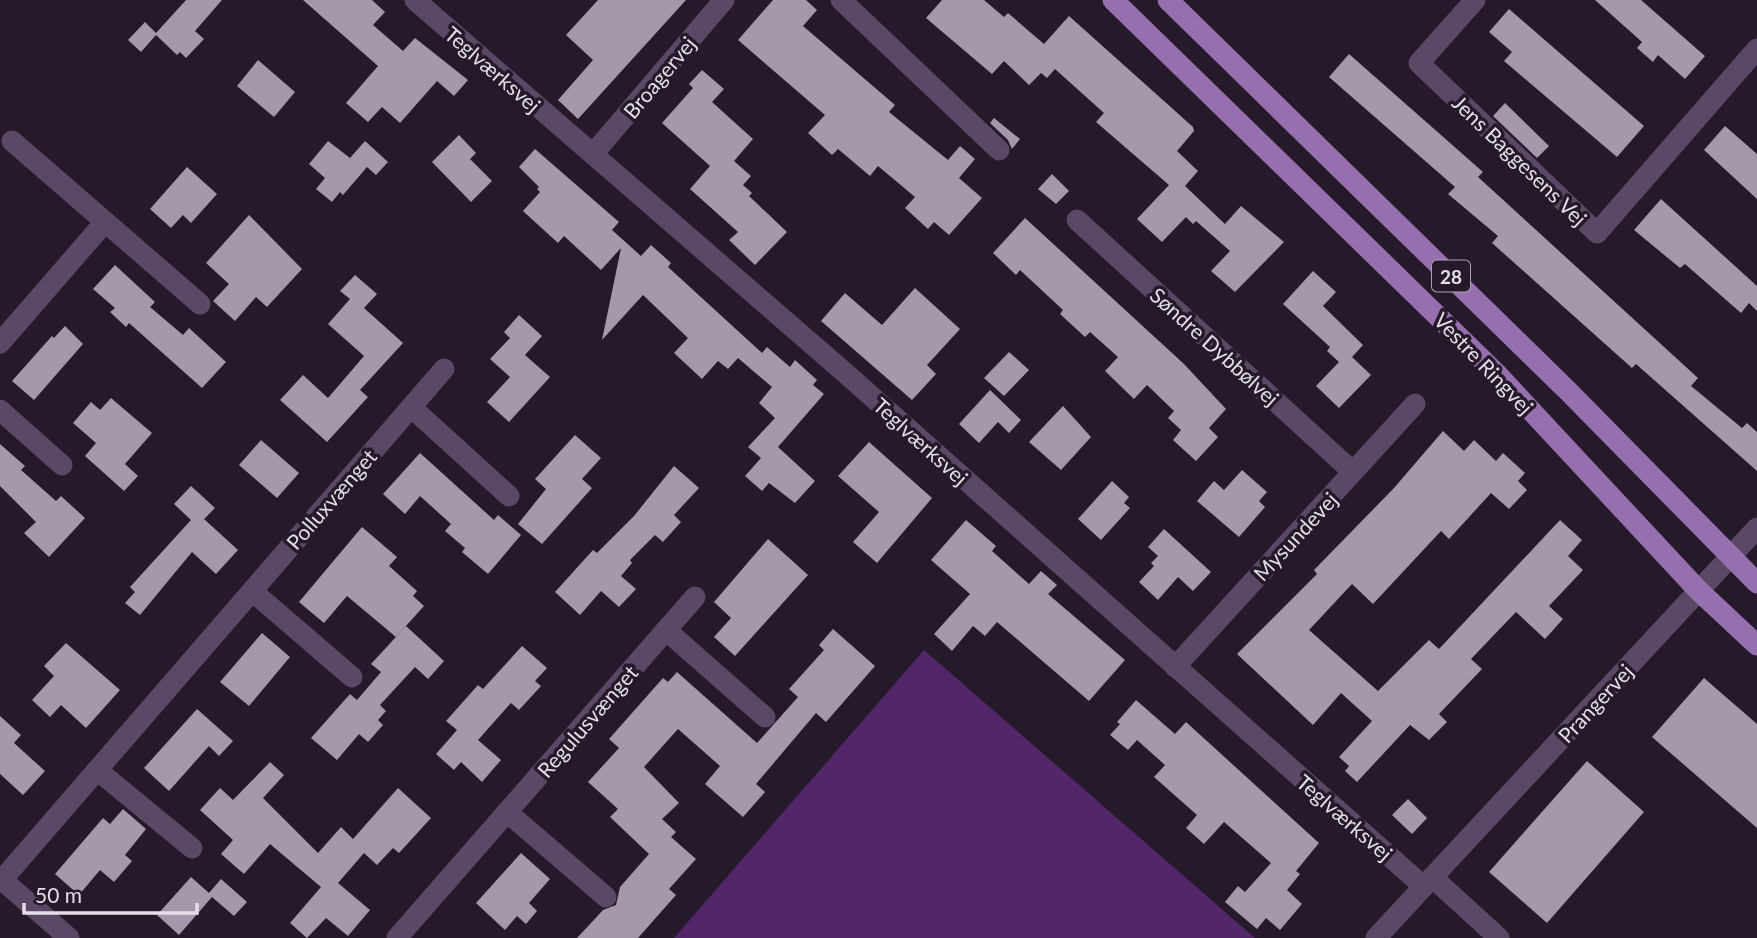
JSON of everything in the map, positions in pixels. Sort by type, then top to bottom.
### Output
[{"type":"main road","name":"Vestre Ringvej","points":[[1113,0],[1496,373],[1699,591],[1757,645]]},
{"type":"main road","name":"Vestre Ringvej","points":[[1168,0],[1569,391],[1757,583]]},
{"type":"street","name":"Teglværksvej","points":[[415,0],[843,371],[1175,667],[1428,882]]},
{"type":"street","name":"Broagervej","points":[[593,155],[724,0]]},
{"type":"street","points":[[841,0],[999,149]]},
{"type":"street","name":"Jens Baggesens Vej","points":[[1475,0],[1419,64],[1597,233],[1757,49]]},
{"type":"street","points":[[12,141],[200,304]]},
{"type":"street","name":"Søndre Dybbølvej","points":[[1077,220],[1353,472]]},
{"type":"street","points":[[0,343],[105,222]]},
{"type":"street","name":"Polluxvænget","points":[[1,879],[444,369]]},
{"type":"street","name":"Mysundevej","points":[[1175,667],[1415,404]]},
{"type":"street","points":[[411,407],[509,496]]},
{"type":"street","points":[[0,410],[62,465]]},
{"type":"street","name":"Prangervej","points":[[1376,938],[1757,528]]},
{"type":"street","points":[[252,591],[352,677]]},
{"type":"street","name":"Regulusvænget","points":[[397,938],[695,597]]},
{"type":"street","points":[[666,630],[765,717]]},
{"type":"street","points":[[97,770],[192,848]]},
{"type":"street","points":[[507,812],[606,897]]},
{"type":"street","points":[[1,879],[69,938]]},
{"type":"street","points":[[1428,882],[1499,938]]},
{"type":"shaded area","points":[[924,650],[1255,938],[674,938]]},
{"type":"building","points":[[186,0],[222,0],[195,31],[204,39],[186,58],[180,52],[177,55],[156,35],[141,52],[128,40],[145,22],[156,33]]},
{"type":"building","points":[[303,0],[372,0],[385,12],[373,25],[403,51],[415,38],[468,80],[454,96],[437,81],[400,123],[382,107],[368,122],[346,103],[378,66]]},
{"type":"building","points":[[598,0],[686,0],[578,119],[558,100],[593,60],[566,35]]},
{"type":"building","points":[[773,0],[806,0],[817,10],[803,26],[895,105],[889,112],[948,160],[960,146],[975,159],[959,178],[982,198],[949,235],[934,222],[928,229],[905,208],[915,197],[878,166],[870,176],[838,149],[832,155],[808,133],[825,115],[738,40]]},
{"type":"building","points":[[942,0],[984,0],[1004,17],[1008,13],[1044,44],[1069,16],[1193,127],[1194,131],[1177,151],[1198,171],[1185,186],[1225,224],[1241,206],[1284,242],[1235,292],[1211,271],[1230,251],[1196,221],[1193,224],[1186,217],[1162,242],[1137,219],[1169,185],[1096,122],[1104,113],[1055,69],[1047,78],[1041,73],[1029,85],[1004,61],[992,74],[926,18]]},
{"type":"building","points":[[1595,0],[1641,0],[1705,56],[1685,79],[1658,55],[1653,62],[1637,48],[1642,42]]},
{"type":"building","points":[[1509,9],[1644,126],[1617,157],[1504,61],[1512,52],[1489,32]]},
{"type":"building","points":[[1349,54],[1483,172],[1478,177],[1698,378],[1691,386],[1742,428],[1747,423],[1757,432],[1757,471],[1636,364],[1632,368],[1492,243],[1498,236],[1448,194],[1455,187],[1329,77]]},
{"type":"building","points":[[258,60],[295,92],[274,117],[237,86]]},
{"type":"building","points":[[702,70],[724,89],[712,102],[753,139],[734,161],[751,176],[743,185],[752,193],[749,196],[787,232],[755,265],[729,240],[738,232],[690,189],[710,166],[662,123],[693,88],[689,84]]},
{"type":"building","points":[[1505,103],[1549,146],[1537,158],[1493,116]]},
{"type":"building","points":[[994,118],[1020,139],[1012,149],[1008,140],[990,123]]},
{"type":"building","points":[[1725,126],[1757,154],[1757,199],[1704,150]]},
{"type":"building","points":[[459,135],[476,153],[470,159],[492,181],[471,202],[432,162]]},
{"type":"building","points":[[328,141],[350,158],[365,141],[388,162],[376,175],[367,167],[343,195],[340,192],[332,202],[316,189],[325,178],[309,164]]},
{"type":"building","points":[[535,149],[619,222],[612,230],[641,256],[651,245],[671,263],[668,267],[762,353],[767,347],[790,367],[795,360],[817,380],[813,385],[824,394],[778,447],[815,481],[795,503],[769,483],[762,491],[745,476],[761,458],[748,447],[775,418],[759,403],[772,387],[738,358],[728,369],[718,361],[702,379],[674,353],[688,338],[643,295],[602,340],[621,248],[601,270],[564,236],[558,243],[523,211],[540,192],[537,189],[539,187],[519,167]]},
{"type":"building","points":[[187,167],[217,194],[191,223],[183,215],[171,228],[150,209]]},
{"type":"building","points":[[1052,174],[1069,191],[1056,204],[1038,189]]},
{"type":"building","points":[[1661,199],[1757,286],[1757,311],[1749,303],[1741,313],[1685,264],[1680,268],[1634,230]]},
{"type":"building","points":[[249,215],[302,269],[267,307],[256,297],[235,321],[213,301],[229,284],[206,263]]},
{"type":"building","points":[[1025,218],[1184,364],[1226,409],[1209,428],[1218,437],[1196,461],[1173,440],[1181,430],[1168,418],[1174,411],[1147,385],[1134,399],[1105,371],[1118,357],[1090,332],[1085,337],[1060,314],[1063,310],[1020,270],[1016,275],[993,253]]},
{"type":"building","points":[[115,265],[155,302],[150,307],[183,335],[189,328],[226,362],[202,388],[129,323],[126,327],[110,312],[115,308],[93,289]]},
{"type":"building","points":[[1313,271],[1336,292],[1323,306],[1363,345],[1352,357],[1371,375],[1339,408],[1316,386],[1339,362],[1327,351],[1330,347],[1283,304]]},
{"type":"building","points":[[355,275],[377,294],[364,308],[403,343],[360,390],[368,397],[327,442],[280,400],[303,375],[328,398],[364,356],[328,324],[350,299],[340,291]]},
{"type":"building","points":[[915,288],[960,329],[927,365],[936,374],[912,400],[821,321],[845,293],[882,325]]},
{"type":"building","points":[[519,315],[542,336],[525,355],[550,377],[509,422],[487,402],[510,377],[490,359],[510,338],[504,332]]},
{"type":"building","points":[[65,326],[83,344],[34,400],[12,381],[52,336],[54,338]]},
{"type":"building","points":[[1009,352],[1029,370],[1004,396],[984,378]]},
{"type":"building","points":[[990,390],[1021,420],[1009,433],[998,422],[979,443],[959,424]]},
{"type":"building","points":[[111,398],[152,433],[125,464],[138,476],[124,491],[85,456],[96,443],[73,423],[91,402],[100,410]]},
{"type":"building","points":[[1063,406],[1091,437],[1061,470],[1029,442]]},
{"type":"building","points":[[1443,431],[1464,451],[1474,440],[1496,461],[1503,453],[1525,473],[1518,481],[1527,490],[1509,509],[1491,493],[1449,539],[1441,531],[1373,604],[1352,584],[1309,630],[1378,691],[1429,640],[1439,649],[1560,520],[1582,540],[1568,556],[1583,570],[1549,606],[1563,619],[1545,639],[1516,612],[1471,659],[1482,669],[1439,714],[1447,722],[1429,740],[1410,725],[1357,782],[1345,771],[1349,766],[1339,757],[1372,721],[1341,693],[1313,725],[1237,654],[1317,574],[1314,570],[1394,488]]},
{"type":"building","points":[[575,435],[601,458],[582,479],[592,488],[542,544],[518,524],[546,489],[535,479]]},
{"type":"building","points":[[261,440],[299,473],[277,498],[239,465]]},
{"type":"building","points":[[869,442],[932,498],[877,563],[853,542],[879,512],[838,476]]},
{"type":"building","points":[[0,444],[25,466],[21,470],[56,501],[61,496],[85,518],[49,557],[24,533],[36,522],[0,486]]},
{"type":"building","points":[[420,453],[494,520],[498,515],[521,535],[488,574],[462,552],[465,548],[445,531],[451,524],[420,496],[405,514],[383,494]]},
{"type":"building","points":[[674,466],[699,488],[674,515],[681,522],[663,542],[655,535],[630,560],[632,563],[621,576],[636,589],[619,607],[601,591],[580,615],[555,592],[593,550],[597,553],[634,516]]},
{"type":"building","points":[[1242,470],[1267,492],[1259,501],[1265,507],[1239,537],[1197,501],[1214,481],[1224,490]]},
{"type":"building","points":[[1112,481],[1129,497],[1124,503],[1130,508],[1101,540],[1078,519]]},
{"type":"building","points":[[191,486],[215,508],[204,519],[238,550],[216,574],[192,552],[140,615],[125,603],[135,592],[130,587],[191,520],[174,504]]},
{"type":"building","points":[[966,520],[996,546],[992,551],[1029,584],[1041,571],[1057,585],[1048,594],[1125,660],[1089,701],[997,622],[985,636],[973,626],[952,651],[934,634],[970,594],[931,560]]},
{"type":"building","points":[[362,527],[397,557],[389,566],[417,591],[413,596],[424,606],[396,637],[347,596],[324,623],[299,602]]},
{"type":"building","points":[[1164,529],[1211,572],[1193,591],[1178,577],[1158,600],[1139,582],[1154,566],[1151,563],[1158,556],[1148,547]]},
{"type":"building","points":[[768,539],[808,575],[735,656],[714,637],[731,618],[714,602]]},
{"type":"building","points":[[406,626],[444,661],[428,679],[415,667],[380,705],[386,711],[378,720],[383,725],[368,742],[359,734],[337,760],[311,738],[350,694],[357,700],[381,672],[371,664]]},
{"type":"building","points":[[833,629],[875,666],[826,722],[816,713],[756,784],[765,792],[743,817],[705,784],[720,766],[678,729],[644,767],[679,803],[662,819],[676,832],[671,837],[696,859],[669,889],[676,895],[638,938],[577,938],[603,910],[616,905],[620,887],[649,854],[610,817],[618,809],[588,782],[619,748],[609,739],[663,678],[668,682],[677,672],[757,743],[798,697],[789,689],[824,650],[819,645]]},
{"type":"building","points":[[262,633],[290,657],[249,706],[220,682]]},
{"type":"building","points":[[66,643],[120,690],[86,728],[61,705],[50,717],[32,700],[54,676],[44,666]]},
{"type":"building","points":[[522,646],[547,668],[535,681],[541,686],[519,710],[511,703],[478,740],[501,760],[482,782],[461,762],[454,770],[436,754],[457,730],[446,721],[478,685],[483,689]]},
{"type":"building","points":[[1704,678],[1757,724],[1757,828],[1652,737]]},
{"type":"building","points":[[1136,700],[1175,734],[1186,722],[1319,843],[1296,871],[1300,874],[1287,890],[1302,904],[1280,930],[1266,918],[1257,929],[1225,902],[1238,886],[1245,892],[1271,863],[1224,822],[1204,844],[1186,828],[1197,815],[1154,777],[1165,765],[1137,740],[1128,750],[1110,735],[1120,724],[1117,722]]},
{"type":"building","points":[[197,709],[233,741],[219,756],[209,746],[169,791],[144,768]]},
{"type":"building","points":[[0,716],[21,735],[14,743],[45,771],[23,795],[0,774]]},
{"type":"building","points":[[1587,761],[1644,812],[1547,923],[1489,872]]},
{"type":"building","points":[[270,762],[284,775],[263,798],[318,853],[341,827],[353,839],[398,788],[431,818],[399,853],[393,848],[377,865],[364,853],[338,883],[370,910],[348,936],[326,918],[307,938],[290,923],[321,887],[270,844],[244,874],[221,854],[233,840],[200,810],[220,788],[233,800]]},
{"type":"building","points":[[1408,799],[1427,818],[1412,834],[1392,815]]},
{"type":"building","points":[[123,809],[146,829],[125,855],[132,861],[114,882],[100,870],[79,895],[55,874],[103,818],[110,824]]},
{"type":"building","points":[[521,853],[550,879],[529,903],[537,911],[526,924],[517,916],[505,930],[476,903]]},
{"type":"building","points":[[191,877],[209,893],[221,879],[247,902],[234,916],[212,897],[179,935],[157,915]]}]
